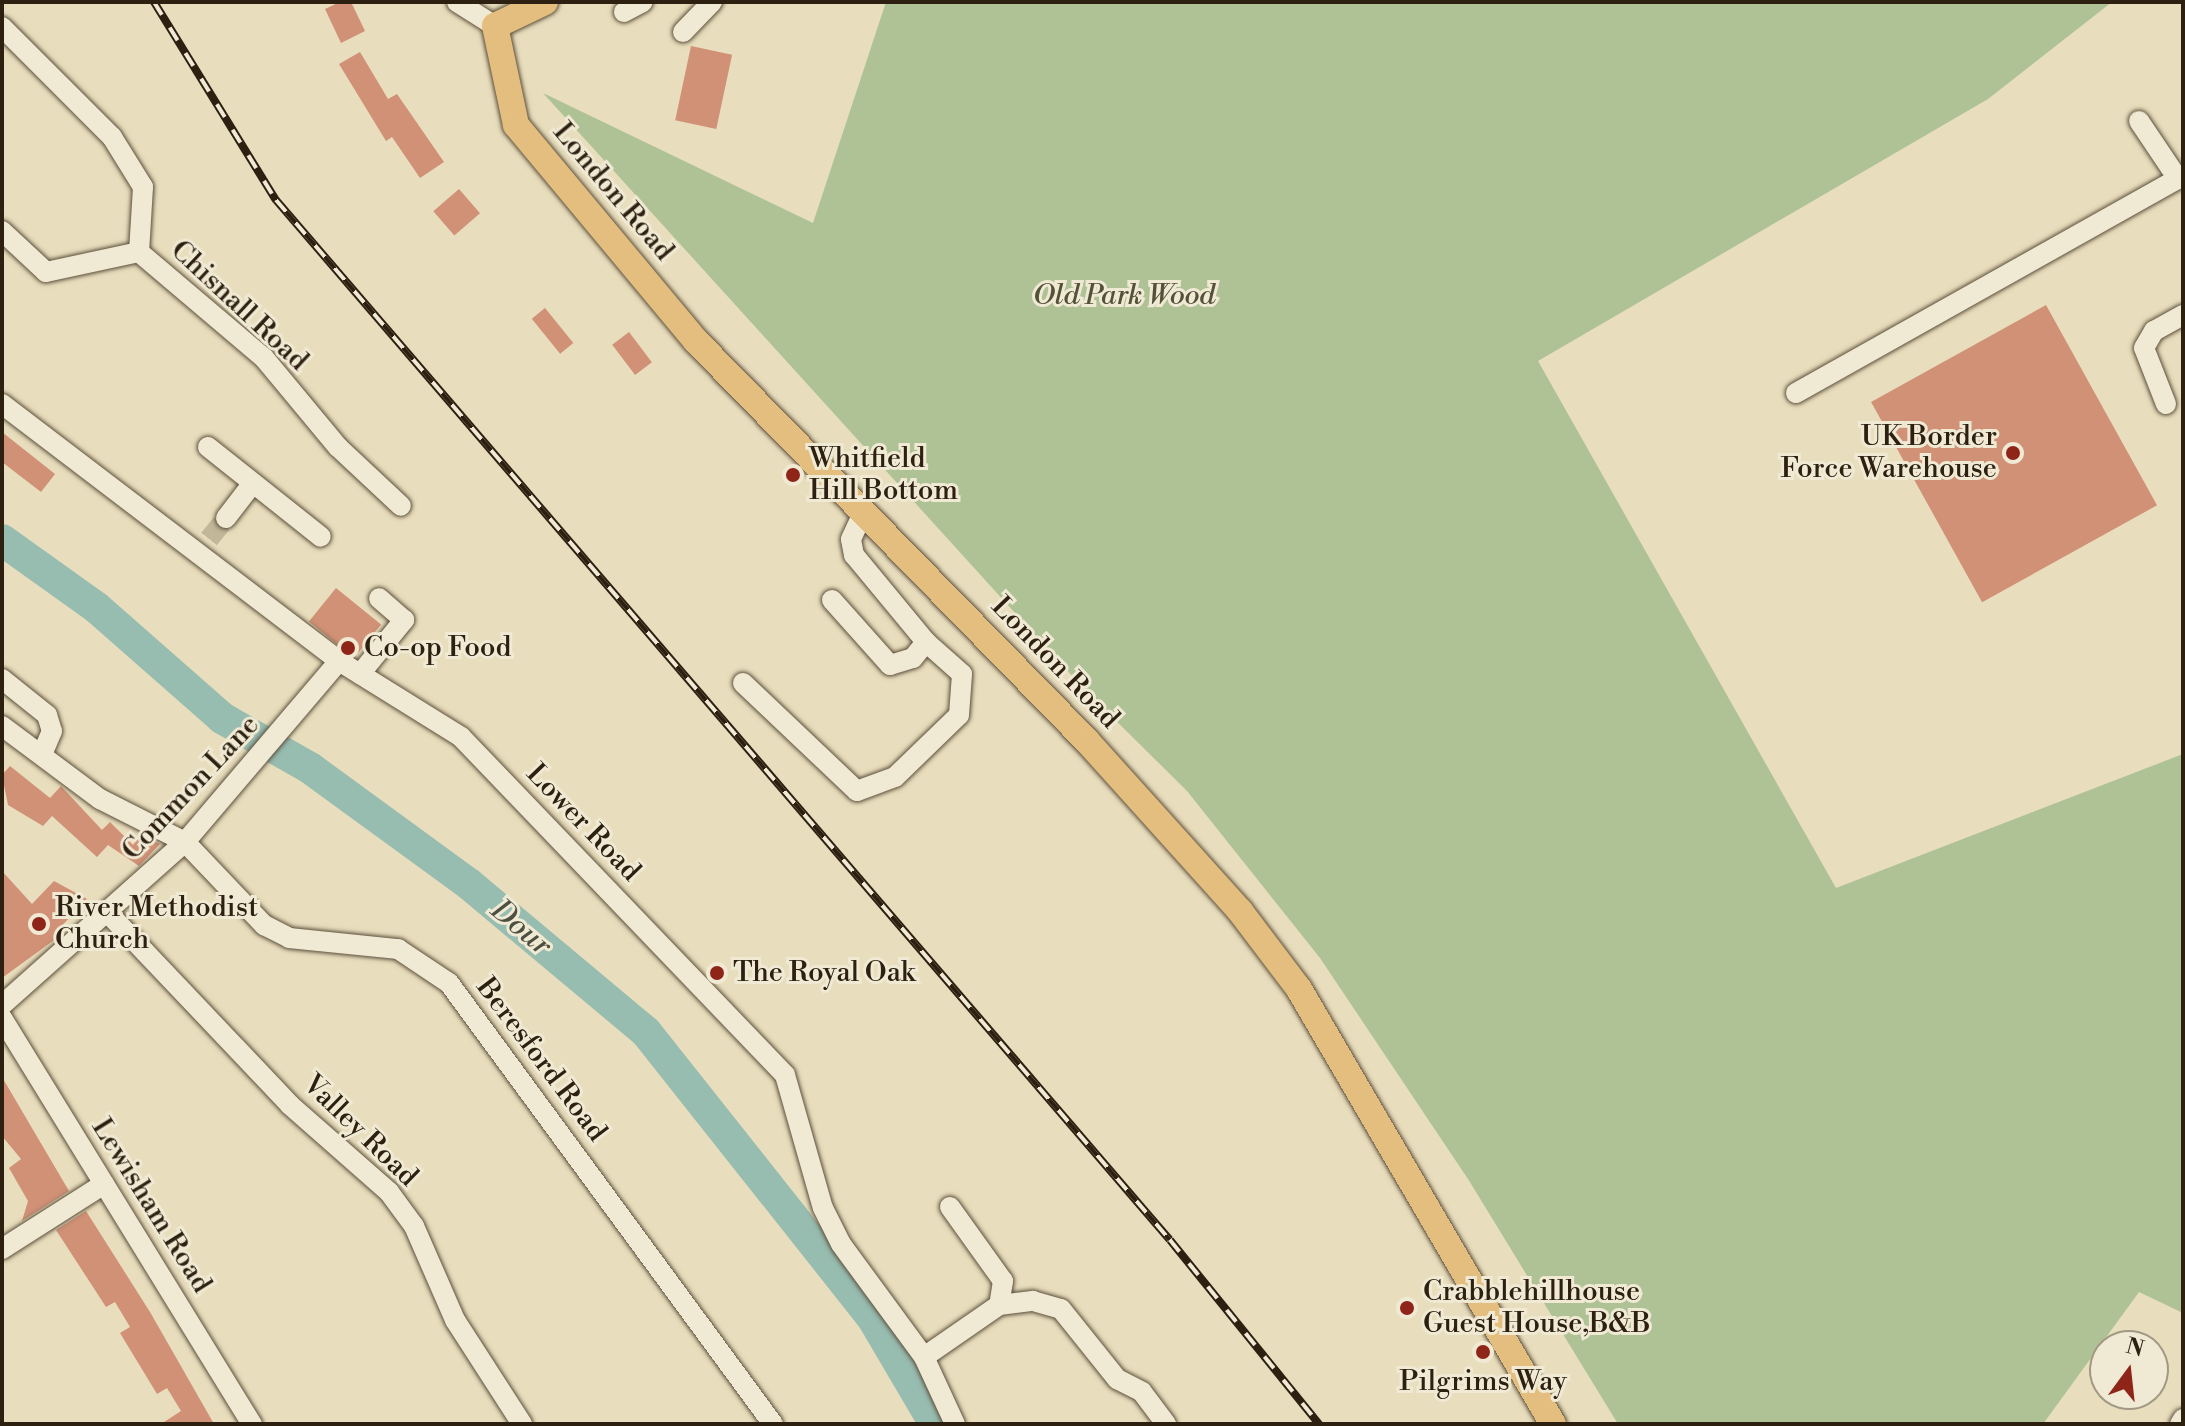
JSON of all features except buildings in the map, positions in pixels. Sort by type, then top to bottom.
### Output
[{"type":"main road","points":[[495,26],[545,2]]},
{"type":"main road","name":"London Road","points":[[495,26],[516,125],[696,341],[1087,741],[1249,922],[1299,989],[1553,1424]]},
{"type":"street","points":[[457,2],[495,26]]},
{"type":"street","points":[[683,32],[712,2]]},
{"type":"street","points":[[2,27],[112,137],[143,187],[139,252]]},
{"type":"street","points":[[1796,393],[2089,226],[2180,178],[2139,121]]},
{"type":"street","name":"Chisnall Road","points":[[2,231],[46,272],[139,252],[264,358],[338,447],[401,506]]},
{"type":"street","points":[[2166,404],[2145,366],[2144,348],[2154,331],[2183,315]]},
{"type":"street","name":"Lower Road","points":[[3,407],[203,547],[339,661],[461,737],[785,1075],[841,1244],[924,1357],[955,1424]]},
{"type":"street","points":[[208,447],[321,537]]},
{"type":"street","points":[[226,518],[253,483]]},
{"type":"street","points":[[743,683],[845,786],[870,789],[895,777],[964,707],[962,674],[926,642],[854,555],[851,539],[863,513]]},
{"type":"street","points":[[360,674],[404,620],[379,598]]},
{"type":"street","points":[[832,600],[890,665],[913,658],[926,642]]},
{"type":"street","name":"Common Lane","points":[[2,1005],[109,914],[185,842],[240,782],[339,661]]},
{"type":"street","points":[[2,679],[47,715],[52,731],[42,754]]},
{"type":"street","name":"Beresford Road","points":[[2,726],[100,799],[185,842],[264,925],[289,938],[398,949],[449,983],[773,1424]]},
{"type":"street","name":"Valley Road","points":[[109,914],[290,1105],[389,1192],[414,1226],[455,1320],[522,1424]]},
{"type":"street","name":"Lewisham Road","points":[[2,1018],[252,1424]]},
{"type":"street","points":[[2,1249],[104,1184]]},
{"type":"street","points":[[950,1207],[1003,1281],[999,1305]]},
{"type":"street","points":[[924,1357],[999,1305],[1033,1301],[1061,1309],[1117,1379],[1142,1392],[1166,1424]]},
{"type":"green space","name":"Old Park Wood","points":[[886,2],[2112,2],[1988,99],[1538,361],[1836,888],[2183,754],[2183,1313],[2139,1292],[2111,1330],[2089,1330],[2089,1361],[2043,1424],[1618,1424],[1468,1179],[1320,958],[1187,791],[1084,689],[543,93],[813,223]]},
{"type":"waterway","name":"Dour","points":[[2,540],[97,608],[222,718],[310,768],[469,884],[646,1032],[872,1317],[935,1424]]},
{"type":"tunnel","points":[[209,539],[226,518]]},
{"type":"railway","points":[[154,2],[276,200],[1170,1240],[1319,1424]]},
{"type":"place","name":"UK Border Force Warehouse","points":[[2013,453]]},
{"type":"place","name":"Whitfield Hill Bottom","points":[[793,475]]},
{"type":"place","name":"Co-op Food","points":[[348,648]]},
{"type":"place","name":"River Methodist Church","points":[[39,924]]},
{"type":"place","name":"The Royal Oak","points":[[717,973]]},
{"type":"place","name":"Crabblehillhouse Guest House,B&B","points":[[1407,1308]]},
{"type":"place","name":"Pilgrims Way","points":[[1483,1352]]}]
